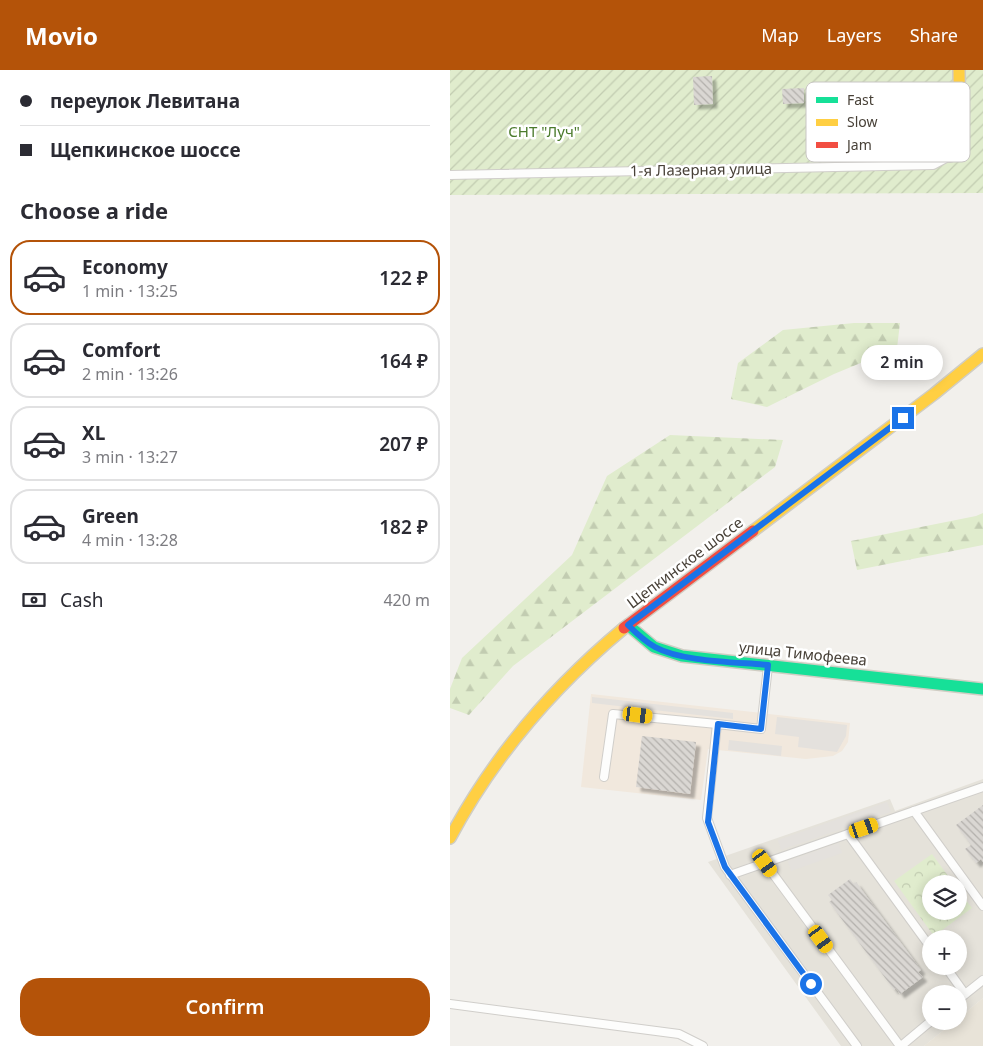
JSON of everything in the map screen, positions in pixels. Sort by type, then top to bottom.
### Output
[{"type":"main road","name":"Щепкинское шоссе","points":[[450,838],[485,774],[533,712],[586,659],[628,625],[934,394],[983,354]]},
{"type":"main road","name":"улица Тимофеева","points":[[628,625],[646,641],[666,652],[682,656],[983,690]]},
{"type":"lane","name":"1-я Лазерная улица","points":[[450,176],[933,165],[939,162]]},
{"type":"lane","points":[[604,777],[613,714],[761,729],[768,665]]},
{"type":"lane","points":[[718,724],[707,818],[725,867],[856,1046]]},
{"type":"lane","points":[[730,875],[983,787]]},
{"type":"lane","points":[[914,811],[983,906]]},
{"type":"lane","points":[[848,834],[922,936]]},
{"type":"lane","points":[[765,863],[900,1046],[922,1028]]},
{"type":"lane","points":[[967,992],[980,982],[983,991]]},
{"type":"lane","points":[[450,1004],[679,1034],[703,1046]]},
{"type":"shaded area","points":[[591,694],[850,723],[848,742],[842,751],[833,756],[806,759],[708,749],[701,800],[581,787]]},
{"type":"shaded area","points":[[592,697],[733,713],[733,719],[592,703]]},
{"type":"shaded area","points":[[777,717],[847,725],[846,736],[837,752],[798,747],[799,737],[775,734]]},
{"type":"shaded area","points":[[729,740],[782,746],[781,756],[728,750]]},
{"type":"shaded area","points":[[983,779],[983,998],[967,1011],[967,985],[922,985],[922,1030],[944,1030],[924,1046],[841,1046],[708,862],[890,799],[895,811]]},
{"type":"shaded area","points":[[887,802],[891,812],[781,850],[778,840]]},
{"type":"shaded area","points":[[839,843],[842,853],[791,871],[788,861]]},
{"type":"shaded area","points":[[983,998],[983,1046],[924,1046],[944,1030],[967,1030],[967,1011]]},
{"type":"green space","name":"СНТ \"Луч\"","points":[[450,70],[983,70],[983,193],[450,195]]},
{"type":"green space","points":[[854,323],[900,323],[897,348],[834,374],[767,407],[731,399],[738,363],[783,330]]},
{"type":"green space","points":[[670,435],[783,440],[775,467],[513,666],[469,715],[450,708],[450,689],[462,658],[572,555],[607,476]]},
{"type":"green space","points":[[983,513],[983,545],[857,570],[851,541]]},
{"type":"green space","points":[[932,854],[947,875],[922,875],[922,920],[894,881]]},
{"type":"green space","points":[[967,901],[972,908],[967,912]]},
{"type":"green space","points":[[922,920],[956,920],[942,930],[930,930]]},
{"type":"building","points":[[712,76],[713,104],[694,105],[693,77]]},
{"type":"building","points":[[804,88],[804,103],[783,104],[782,89]]},
{"type":"building","points":[[642,736],[696,742],[690,794],[636,787]]},
{"type":"building","points":[[983,805],[983,862],[981,859],[976,863],[965,849],[971,845],[956,825]]},
{"type":"building","points":[[850,879],[854,884],[856,882],[921,970],[918,972],[923,977],[900,994],[896,988],[894,990],[829,902],[832,900],[828,895]]},
{"type":"traffic: fast","points":[[628,625],[654,647],[682,656],[983,689]]},
{"type":"traffic: slow","points":[[959,70],[959,82]]},
{"type":"traffic: slow","points":[[753,531],[934,394],[983,354]]},
{"type":"traffic: slow","points":[[450,838],[486,779],[526,724],[573,674],[624,628]]},
{"type":"traffic: jam","points":[[624,628],[753,531]]},
{"type":"route","points":[[811,984],[725,867],[707,818],[718,724],[761,729],[768,665],[682,656],[666,652],[654,647],[628,625],[903,418]]}]
